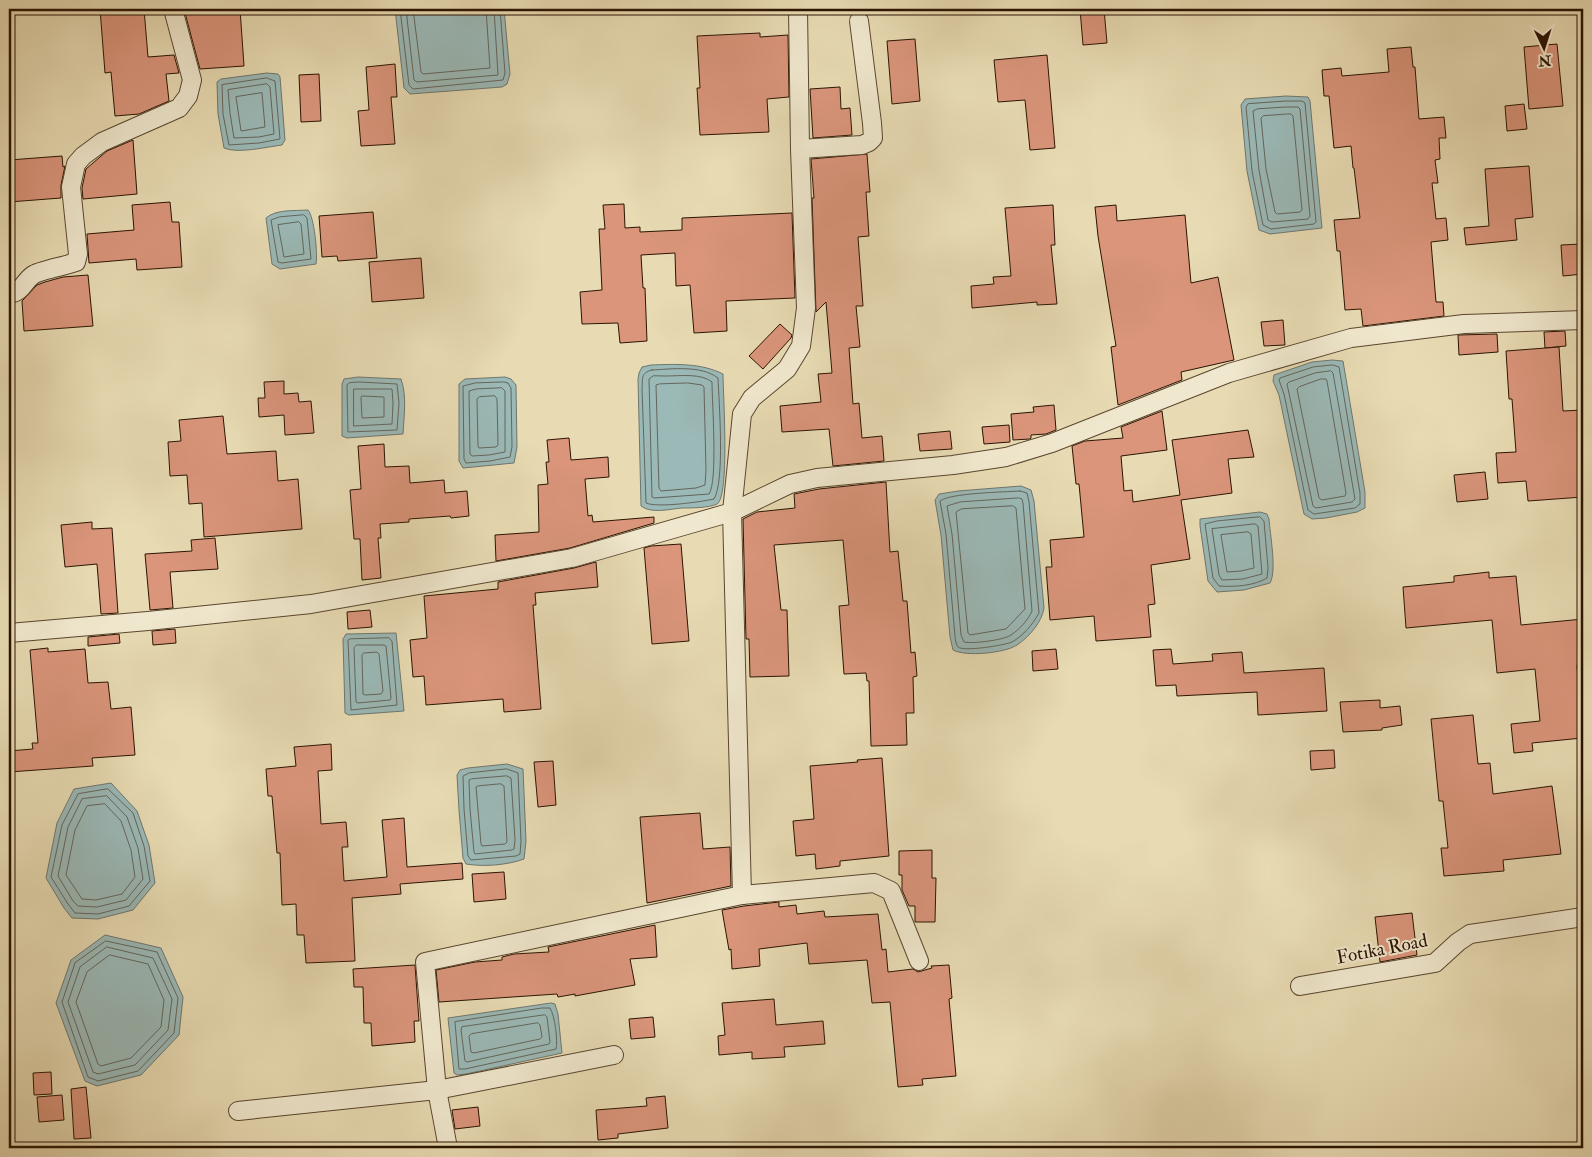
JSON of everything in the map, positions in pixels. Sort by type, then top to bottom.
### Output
[{"type":"street","points":[[9,294],[17,293],[34,273],[76,262],[78,254],[71,187],[76,164],[82,156],[119,133],[179,108],[188,96],[192,80],[173,9]]},
{"type":"street","points":[[742,895],[732,512],[742,414],[752,398],[787,369],[801,346],[806,308],[800,149],[798,9]]},
{"type":"street","points":[[800,149],[862,145],[869,142],[872,138],[872,123],[859,21]]},
{"type":"street","points":[[9,632],[148,621],[311,604],[572,558],[732,512],[790,484],[817,478],[953,465],[1006,457],[1052,442],[1229,372],[1351,338],[1464,324],[1583,320]]},
{"type":"street","points":[[448,1148],[437,1090],[425,962],[742,895],[874,883],[891,891],[919,961]]},
{"type":"street","name":"Fotika Road","points":[[1300,986],[1435,963],[1470,934],[1583,917]]},
{"type":"street","points":[[238,1112],[437,1090],[614,1055]]},
{"type":"water","points":[[395,9],[504,9],[510,74],[507,84],[502,87],[410,94],[404,88]]},
{"type":"water","points":[[267,73],[278,74],[280,77],[285,140],[282,145],[252,150],[230,150],[224,148],[218,114],[217,82],[221,79]]},
{"type":"water","points":[[1286,96],[1308,97],[1310,101],[1322,228],[1270,234],[1259,230],[1247,171],[1241,105],[1245,99]]},
{"type":"water","points":[[308,210],[315,236],[316,264],[280,269],[272,264],[266,218],[280,212]]},
{"type":"water","points":[[1343,361],[1365,492],[1365,508],[1357,512],[1312,519],[1304,514],[1279,395],[1273,381],[1274,375],[1312,362]]},
{"type":"water","points":[[651,365],[697,366],[723,374],[725,465],[721,497],[717,504],[705,507],[661,510],[650,510],[641,506],[638,379],[642,367]]},
{"type":"water","points":[[358,377],[401,379],[405,399],[403,434],[347,438],[342,436],[342,384],[344,379]]},
{"type":"water","points":[[505,377],[511,379],[516,385],[517,447],[514,463],[463,468],[459,461],[459,384],[465,379]]},
{"type":"water","points":[[1021,486],[1031,490],[1034,501],[1044,608],[1041,619],[1026,638],[1011,648],[976,654],[953,650],[950,637],[941,535],[935,500],[939,494]]},
{"type":"water","points":[[1260,512],[1267,514],[1269,519],[1273,561],[1270,583],[1244,590],[1217,592],[1208,581],[1200,519]]},
{"type":"water","points":[[396,633],[404,711],[349,715],[345,713],[343,639],[346,634]]},
{"type":"water","points":[[507,764],[523,769],[526,841],[524,859],[496,865],[466,864],[463,858],[457,775],[460,770],[468,768]]},
{"type":"water","points":[[111,783],[137,811],[149,845],[155,883],[133,910],[98,919],[72,918],[46,878],[57,823],[74,789]]},
{"type":"water","points":[[105,935],[161,948],[183,997],[179,1035],[141,1075],[97,1086],[85,1081],[56,1003],[71,960]]},
{"type":"water","points":[[551,1003],[555,1004],[558,1014],[562,1053],[466,1074],[457,1075],[454,1073],[448,1018]]},
{"type":"water","points":[[9,1062],[14,1105],[9,1126]]},
{"type":"building","points":[[100,9],[144,9],[148,57],[174,55],[179,73],[166,74],[169,101],[139,114],[115,116],[111,72],[105,73]]},
{"type":"building","points":[[240,9],[244,66],[200,69],[185,13]]},
{"type":"building","points":[[1080,9],[1104,9],[1107,43],[1083,45]]},
{"type":"building","points":[[760,33],[760,37],[788,35],[789,97],[767,99],[769,132],[700,135],[697,88],[700,88],[697,36]]},
{"type":"building","points":[[915,39],[920,101],[892,104],[887,41]]},
{"type":"building","points":[[1557,44],[1563,106],[1529,109],[1524,47]]},
{"type":"building","points":[[1411,47],[1413,67],[1415,67],[1419,119],[1444,117],[1446,138],[1439,138],[1440,159],[1435,160],[1438,183],[1432,183],[1436,219],[1446,218],[1448,240],[1431,242],[1436,302],[1443,302],[1444,316],[1363,326],[1361,309],[1345,310],[1340,251],[1337,251],[1334,220],[1360,218],[1351,146],[1334,148],[1329,96],[1324,96],[1322,70],[1341,68],[1342,76],[1389,72],[1387,49]]},
{"type":"building","points":[[1047,55],[1055,148],[1030,150],[1025,100],[998,102],[994,60]]},
{"type":"building","points":[[395,64],[397,97],[391,97],[395,144],[361,146],[358,111],[369,110],[366,67]]},
{"type":"building","points":[[319,74],[321,121],[301,122],[299,75]]},
{"type":"building","points":[[840,87],[841,109],[850,108],[852,135],[813,138],[810,89]]},
{"type":"building","points":[[1524,104],[1527,129],[1507,131],[1505,106]]},
{"type":"building","points":[[133,140],[137,194],[83,199],[82,188],[86,169],[107,151]]},
{"type":"building","points":[[867,154],[870,192],[866,192],[869,236],[858,237],[863,306],[856,306],[860,347],[849,348],[853,404],[859,403],[862,438],[882,436],[884,461],[833,466],[829,429],[782,432],[780,406],[821,402],[818,374],[832,373],[826,302],[816,312],[812,198],[814,198],[811,159]]},
{"type":"building","points":[[62,156],[63,167],[65,166],[61,185],[61,198],[9,202],[9,160]]},
{"type":"building","points":[[1529,166],[1533,217],[1515,219],[1517,240],[1466,245],[1464,228],[1489,226],[1485,169]]},
{"type":"building","points":[[170,202],[172,222],[179,222],[182,267],[137,270],[136,259],[89,263],[87,234],[134,230],[132,205]]},
{"type":"building","points":[[624,204],[625,228],[640,227],[640,232],[682,230],[682,218],[792,213],[795,298],[726,301],[727,331],[694,333],[690,285],[676,286],[675,253],[641,255],[643,288],[645,288],[647,341],[620,343],[618,323],[582,324],[580,292],[602,290],[599,229],[605,229],[603,205]]},
{"type":"building","points":[[1053,205],[1055,245],[1051,245],[1057,304],[1037,305],[1037,302],[972,308],[971,286],[994,284],[993,277],[1011,276],[1005,208]]},
{"type":"building","points":[[1116,205],[1117,221],[1185,215],[1191,283],[1218,277],[1234,360],[1181,372],[1182,380],[1118,405],[1111,347],[1116,346],[1095,207]]},
{"type":"building","points":[[373,212],[377,258],[338,261],[337,256],[322,257],[319,216]]},
{"type":"building","points":[[1583,244],[1583,274],[1563,276],[1561,245]]},
{"type":"building","points":[[421,258],[424,298],[372,302],[369,262]]},
{"type":"building","points":[[88,275],[93,326],[24,331],[22,301],[37,285],[63,277]]},
{"type":"building","points":[[1283,320],[1285,345],[1264,346],[1261,322]]},
{"type":"building","points":[[780,324],[792,335],[791,338],[763,369],[749,356]]},
{"type":"building","points":[[1565,331],[1566,346],[1545,348],[1544,332]]},
{"type":"building","points":[[1497,334],[1498,352],[1459,355],[1458,335]]},
{"type":"building","points":[[1559,347],[1563,411],[1583,410],[1583,497],[1528,501],[1526,481],[1498,483],[1496,453],[1516,452],[1512,399],[1509,399],[1506,351]]},
{"type":"building","points":[[284,381],[284,394],[298,393],[299,402],[311,401],[314,433],[285,435],[284,415],[259,417],[258,398],[265,398],[264,382]]},
{"type":"building","points":[[1054,405],[1056,430],[1046,434],[1031,435],[1030,439],[1013,440],[1011,414],[1034,412],[1033,407]]},
{"type":"building","points":[[1162,411],[1167,450],[1121,456],[1124,491],[1132,490],[1133,502],[1180,495],[1172,440],[1248,430],[1254,457],[1228,459],[1232,493],[1181,500],[1190,559],[1151,565],[1155,604],[1148,605],[1151,637],[1096,641],[1094,616],[1050,620],[1046,567],[1052,567],[1050,540],[1084,537],[1079,484],[1076,484],[1072,446],[1085,441],[1123,438],[1121,427]]},
{"type":"building","points":[[223,416],[227,454],[276,451],[278,481],[298,479],[302,529],[204,537],[202,503],[189,504],[187,475],[170,476],[168,442],[181,441],[179,420]]},
{"type":"building","points":[[1009,425],[1010,442],[984,444],[982,427]]},
{"type":"building","points":[[950,431],[952,449],[920,451],[918,434]]},
{"type":"building","points":[[569,438],[571,460],[608,457],[609,477],[585,479],[588,516],[592,515],[593,522],[654,517],[654,523],[570,548],[496,561],[495,535],[539,532],[538,485],[548,484],[547,440]]},
{"type":"building","points":[[384,444],[385,467],[409,466],[410,483],[444,480],[445,493],[467,491],[469,516],[409,519],[409,522],[380,524],[381,538],[378,538],[381,578],[362,580],[360,539],[354,539],[350,490],[361,489],[358,446]]},
{"type":"building","points":[[1485,472],[1488,499],[1457,502],[1454,475]]},
{"type":"building","points":[[886,482],[890,552],[898,551],[903,601],[907,601],[911,653],[915,652],[917,676],[913,677],[914,713],[906,713],[907,745],[871,746],[869,681],[867,681],[866,673],[844,674],[839,606],[849,605],[843,540],[774,545],[781,610],[787,610],[789,676],[750,677],[749,639],[746,639],[743,519],[757,512],[795,508],[794,494],[819,489]]},
{"type":"building","points":[[92,522],[92,529],[112,528],[118,613],[101,614],[97,564],[65,567],[61,525]]},
{"type":"building","points":[[215,538],[218,569],[170,572],[173,608],[150,610],[145,554],[192,551],[191,540]]},
{"type":"building","points":[[681,544],[689,641],[652,644],[644,548]]},
{"type":"building","points":[[596,562],[598,587],[535,593],[536,605],[533,605],[541,709],[504,712],[503,699],[426,705],[424,676],[413,677],[410,640],[427,638],[424,596],[498,589],[498,582]]},
{"type":"building","points":[[1489,572],[1489,578],[1516,576],[1521,625],[1583,619],[1583,665],[1577,665],[1582,738],[1532,743],[1533,751],[1514,753],[1511,724],[1540,721],[1535,669],[1497,673],[1492,620],[1406,628],[1403,587],[1454,582],[1454,576]]},
{"type":"building","points":[[370,610],[372,627],[348,629],[347,612]]},
{"type":"building","points":[[175,629],[176,643],[153,645],[152,631]]},
{"type":"building","points":[[119,634],[120,643],[88,646],[88,637]]},
{"type":"building","points":[[48,648],[48,652],[85,649],[88,683],[108,682],[111,709],[131,707],[135,755],[92,758],[93,766],[9,772],[9,751],[33,749],[32,743],[38,743],[30,650]]},
{"type":"building","points":[[1056,649],[1058,669],[1033,671],[1032,651]]},
{"type":"building","points":[[1171,649],[1173,664],[1213,661],[1212,654],[1242,652],[1244,673],[1324,668],[1327,711],[1258,715],[1257,692],[1177,696],[1176,685],[1156,686],[1153,650]]},
{"type":"building","points":[[1380,700],[1380,708],[1400,706],[1402,725],[1382,728],[1382,730],[1343,732],[1340,702]]},
{"type":"building","points":[[1473,715],[1478,764],[1490,763],[1493,794],[1552,786],[1561,854],[1503,860],[1504,871],[1444,876],[1441,848],[1448,848],[1443,801],[1439,801],[1431,719]]},
{"type":"building","points":[[331,744],[332,770],[318,771],[321,824],[346,822],[348,847],[342,847],[344,881],[387,877],[382,820],[404,818],[407,867],[462,863],[463,879],[400,884],[401,894],[352,898],[355,961],[306,963],[304,935],[297,935],[296,904],[282,905],[280,853],[277,853],[272,796],[268,796],[266,769],[296,766],[294,747]]},
{"type":"building","points":[[1334,750],[1335,768],[1311,770],[1310,751]]},
{"type":"building","points":[[882,758],[889,856],[840,861],[840,866],[816,869],[815,854],[796,856],[793,821],[814,819],[810,766]]},
{"type":"building","points":[[553,761],[556,805],[538,807],[534,762]]},
{"type":"building","points":[[700,813],[703,849],[730,847],[731,886],[647,903],[640,817]]},
{"type":"building","points":[[932,850],[932,878],[936,878],[935,922],[915,922],[915,906],[909,906],[902,890],[902,875],[899,875],[899,851]]},
{"type":"building","points":[[504,872],[506,899],[474,902],[472,874]]},
{"type":"building","points":[[779,902],[779,907],[796,905],[797,914],[824,911],[825,917],[878,914],[882,950],[886,949],[888,972],[913,969],[918,972],[932,968],[931,966],[949,965],[952,998],[949,999],[956,1076],[922,1079],[923,1085],[898,1087],[890,1002],[872,1003],[867,960],[809,964],[807,943],[759,949],[760,966],[732,969],[731,949],[729,950],[722,910]]},
{"type":"building","points":[[1412,913],[1417,955],[1380,962],[1375,917]]},
{"type":"building","points":[[655,925],[657,957],[630,959],[635,985],[575,996],[575,994],[558,997],[557,994],[439,1002],[436,970],[475,962],[502,960],[502,957],[514,954],[549,952],[548,947]]},
{"type":"building","points":[[415,965],[419,1021],[414,1021],[415,1042],[372,1046],[371,1023],[364,1023],[363,987],[354,987],[353,969]]},
{"type":"building","points":[[774,999],[776,1025],[823,1021],[825,1044],[784,1047],[785,1057],[752,1059],[752,1052],[719,1055],[718,1036],[725,1035],[722,1003]]},
{"type":"building","points":[[653,1017],[655,1037],[631,1039],[629,1019]]},
{"type":"building","points":[[51,1072],[52,1094],[34,1095],[33,1073]]},
{"type":"building","points":[[86,1087],[91,1138],[74,1139],[71,1089]]},
{"type":"building","points":[[62,1095],[64,1120],[39,1122],[37,1097]]},
{"type":"building","points":[[665,1096],[668,1128],[618,1134],[618,1138],[598,1140],[596,1110],[647,1106],[646,1098]]},
{"type":"building","points":[[478,1107],[480,1126],[455,1129],[452,1110]]}]
